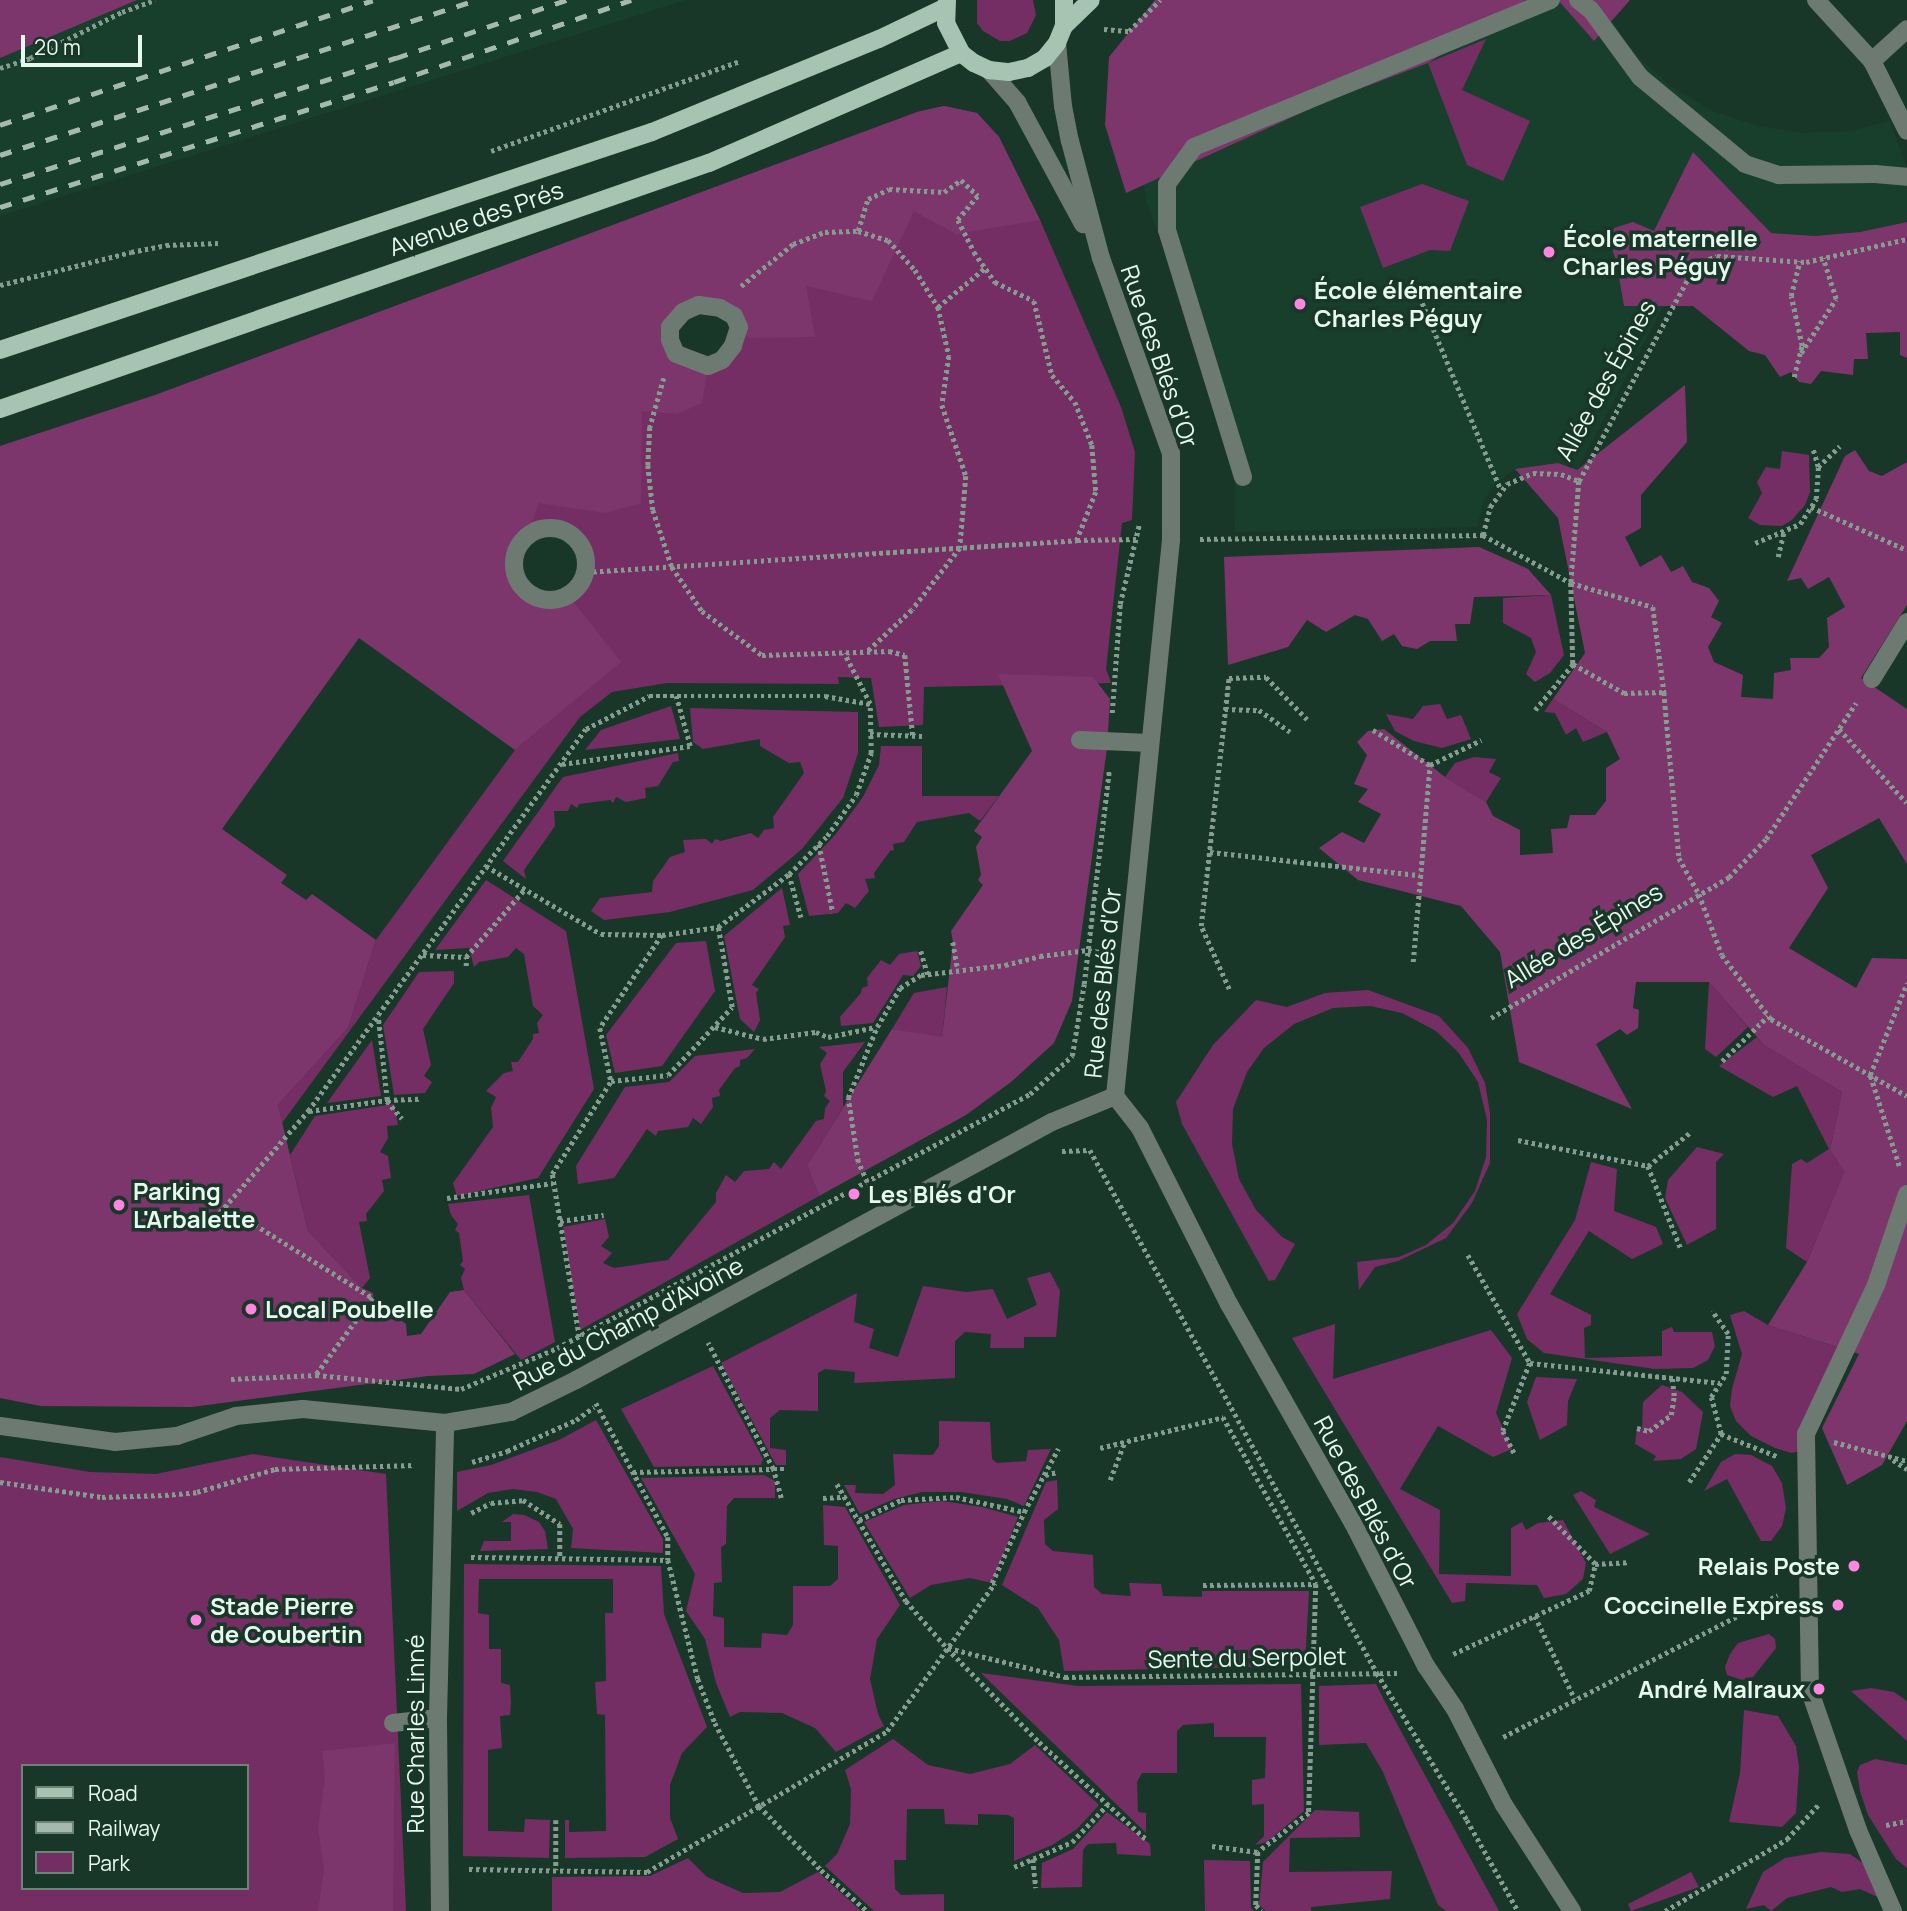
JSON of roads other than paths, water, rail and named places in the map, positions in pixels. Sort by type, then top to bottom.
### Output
[{"type":"main road","points":[[1064,0],[1065,26]]},
{"type":"main road","points":[[961,53],[974,64],[989,70],[1009,72],[1028,68],[1045,58],[1057,43],[1065,26],[1091,0]]},
{"type":"main road","name":"Avenue des Prés","points":[[0,350],[652,132],[879,39],[946,4],[949,31],[961,53],[709,163],[0,409]]},
{"type":"street","points":[[1243,477],[1167,230],[1167,184],[1195,147],[1551,0]]},
{"type":"street","points":[[1578,0],[1591,9],[1640,77],[1745,164],[1779,175],[1875,174],[1907,177]]},
{"type":"street","points":[[1815,0],[1872,61],[1907,131]]},
{"type":"street","points":[[1872,61],[1907,29]]},
{"type":"street","name":"Rue des Blés d'Or","points":[[1057,43],[1067,129],[1101,258],[1171,453],[1171,540],[1115,1096],[1140,1128],[1229,1304],[1353,1524],[1428,1669],[1455,1709],[1504,1805],[1572,1911]]},
{"type":"street","points":[[989,70],[1017,102],[1101,258]]},
{"type":"street","points":[[545,528],[563,530],[578,540],[584,554],[586,572],[580,586],[569,596],[550,601],[535,596],[520,586],[513,573],[516,552],[528,535],[545,528]]},
{"type":"street","points":[[1872,679],[1907,622]]},
{"type":"street","points":[[1080,740],[1150,743]]},
{"type":"street","name":"Rue du Champ d'Avoine","points":[[0,1426],[115,1442],[177,1436],[236,1416],[303,1409],[445,1423],[512,1412],[694,1317],[1052,1122],[1115,1096]]},
{"type":"street","points":[[1893,1911],[1840,1780],[1810,1691],[1806,1428],[1877,1285],[1905,1186]]},
{"type":"street","name":"Rue Charles Linné","points":[[440,1911],[438,1718],[445,1423]]},
{"type":"street","points":[[393,1723],[438,1718]]},
{"type":"railway","points":[[0,125],[373,0]]},
{"type":"railway","points":[[0,155],[476,0]]},
{"type":"railway","points":[[0,184],[396,58],[566,0]]},
{"type":"railway","points":[[0,207],[394,82],[631,0]]},
{"type":"place","name":"École maternelle Charles Péguy","points":[[1549,252]]},
{"type":"place","name":"École élémentaire Charles Péguy","points":[[1300,304]]},
{"type":"place","name":"Les Blés d'Or","points":[[854,1194]]},
{"type":"place","name":"Parking L'Arbalette","points":[[119,1205]]},
{"type":"place","name":"Local Poubelle","points":[[251,1309]]},
{"type":"place","name":"Relais Poste","points":[[1854,1566]]},
{"type":"place","name":"Coccinelle Express","points":[[1838,1605]]},
{"type":"place","name":"Stade Pierre de Coubertin","points":[[196,1620]]},
{"type":"place","name":"André Malraux","points":[[1819,1689]]}]
